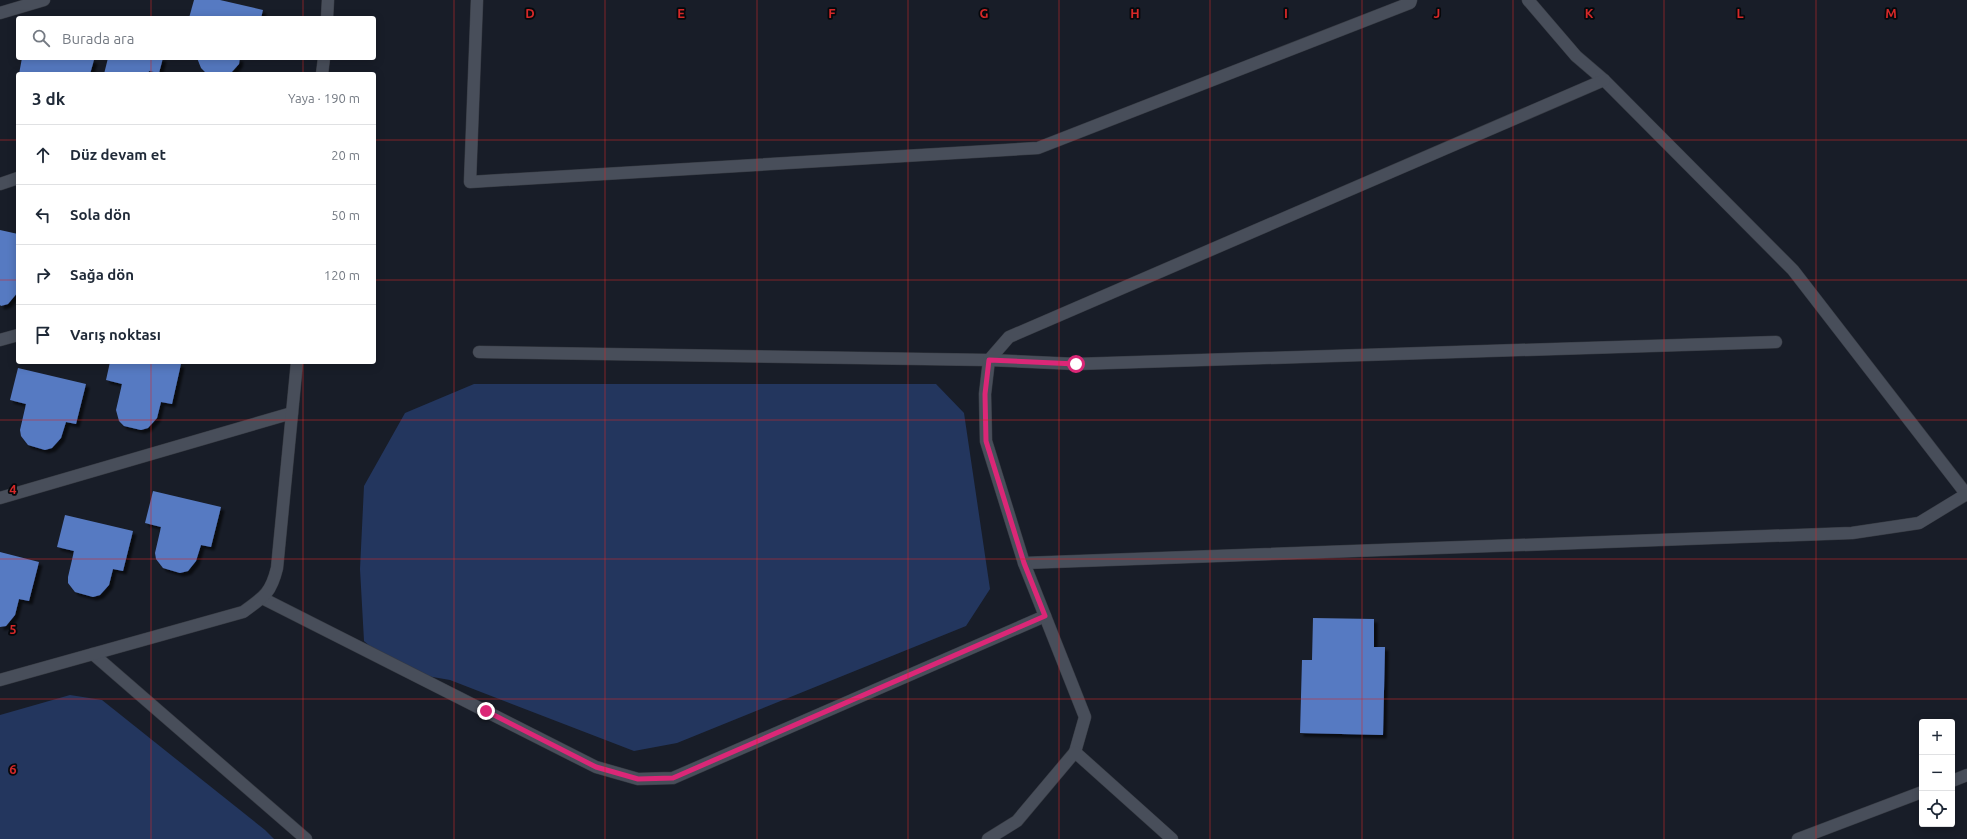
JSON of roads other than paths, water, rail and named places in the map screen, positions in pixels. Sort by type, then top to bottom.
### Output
[{"type":"street","points":[[0,13],[44,0]]},
{"type":"street","points":[[327,16],[328,0]]},
{"type":"street","points":[[478,0],[470,182],[1038,148],[1410,4],[1412,0]]},
{"type":"street","points":[[1024,563],[1852,533],[1919,523],[1966,495],[1793,270],[1604,80],[1576,56],[1528,0]]},
{"type":"street","points":[[322,72],[324,60]]},
{"type":"street","points":[[988,839],[1017,821],[1075,752],[1085,718],[1024,563],[986,441],[985,394],[989,360],[1009,337],[1604,80]]},
{"type":"street","points":[[0,184],[16,179]]},
{"type":"street","points":[[0,340],[16,336]]},
{"type":"street","points":[[479,352],[989,360],[1076,364],[1776,342]]},
{"type":"street","points":[[0,680],[243,612],[262,598],[273,584],[276,568],[298,364]]},
{"type":"street","points":[[0,498],[292,413]]},
{"type":"street","points":[[262,598],[596,767],[638,779],[673,778],[1045,616]]},
{"type":"street","points":[[93,654],[306,839]]},
{"type":"street","points":[[1075,752],[1172,839]]},
{"type":"street","points":[[1955,780],[1967,775]]},
{"type":"street","points":[[1798,839],[1919,793]]}]
